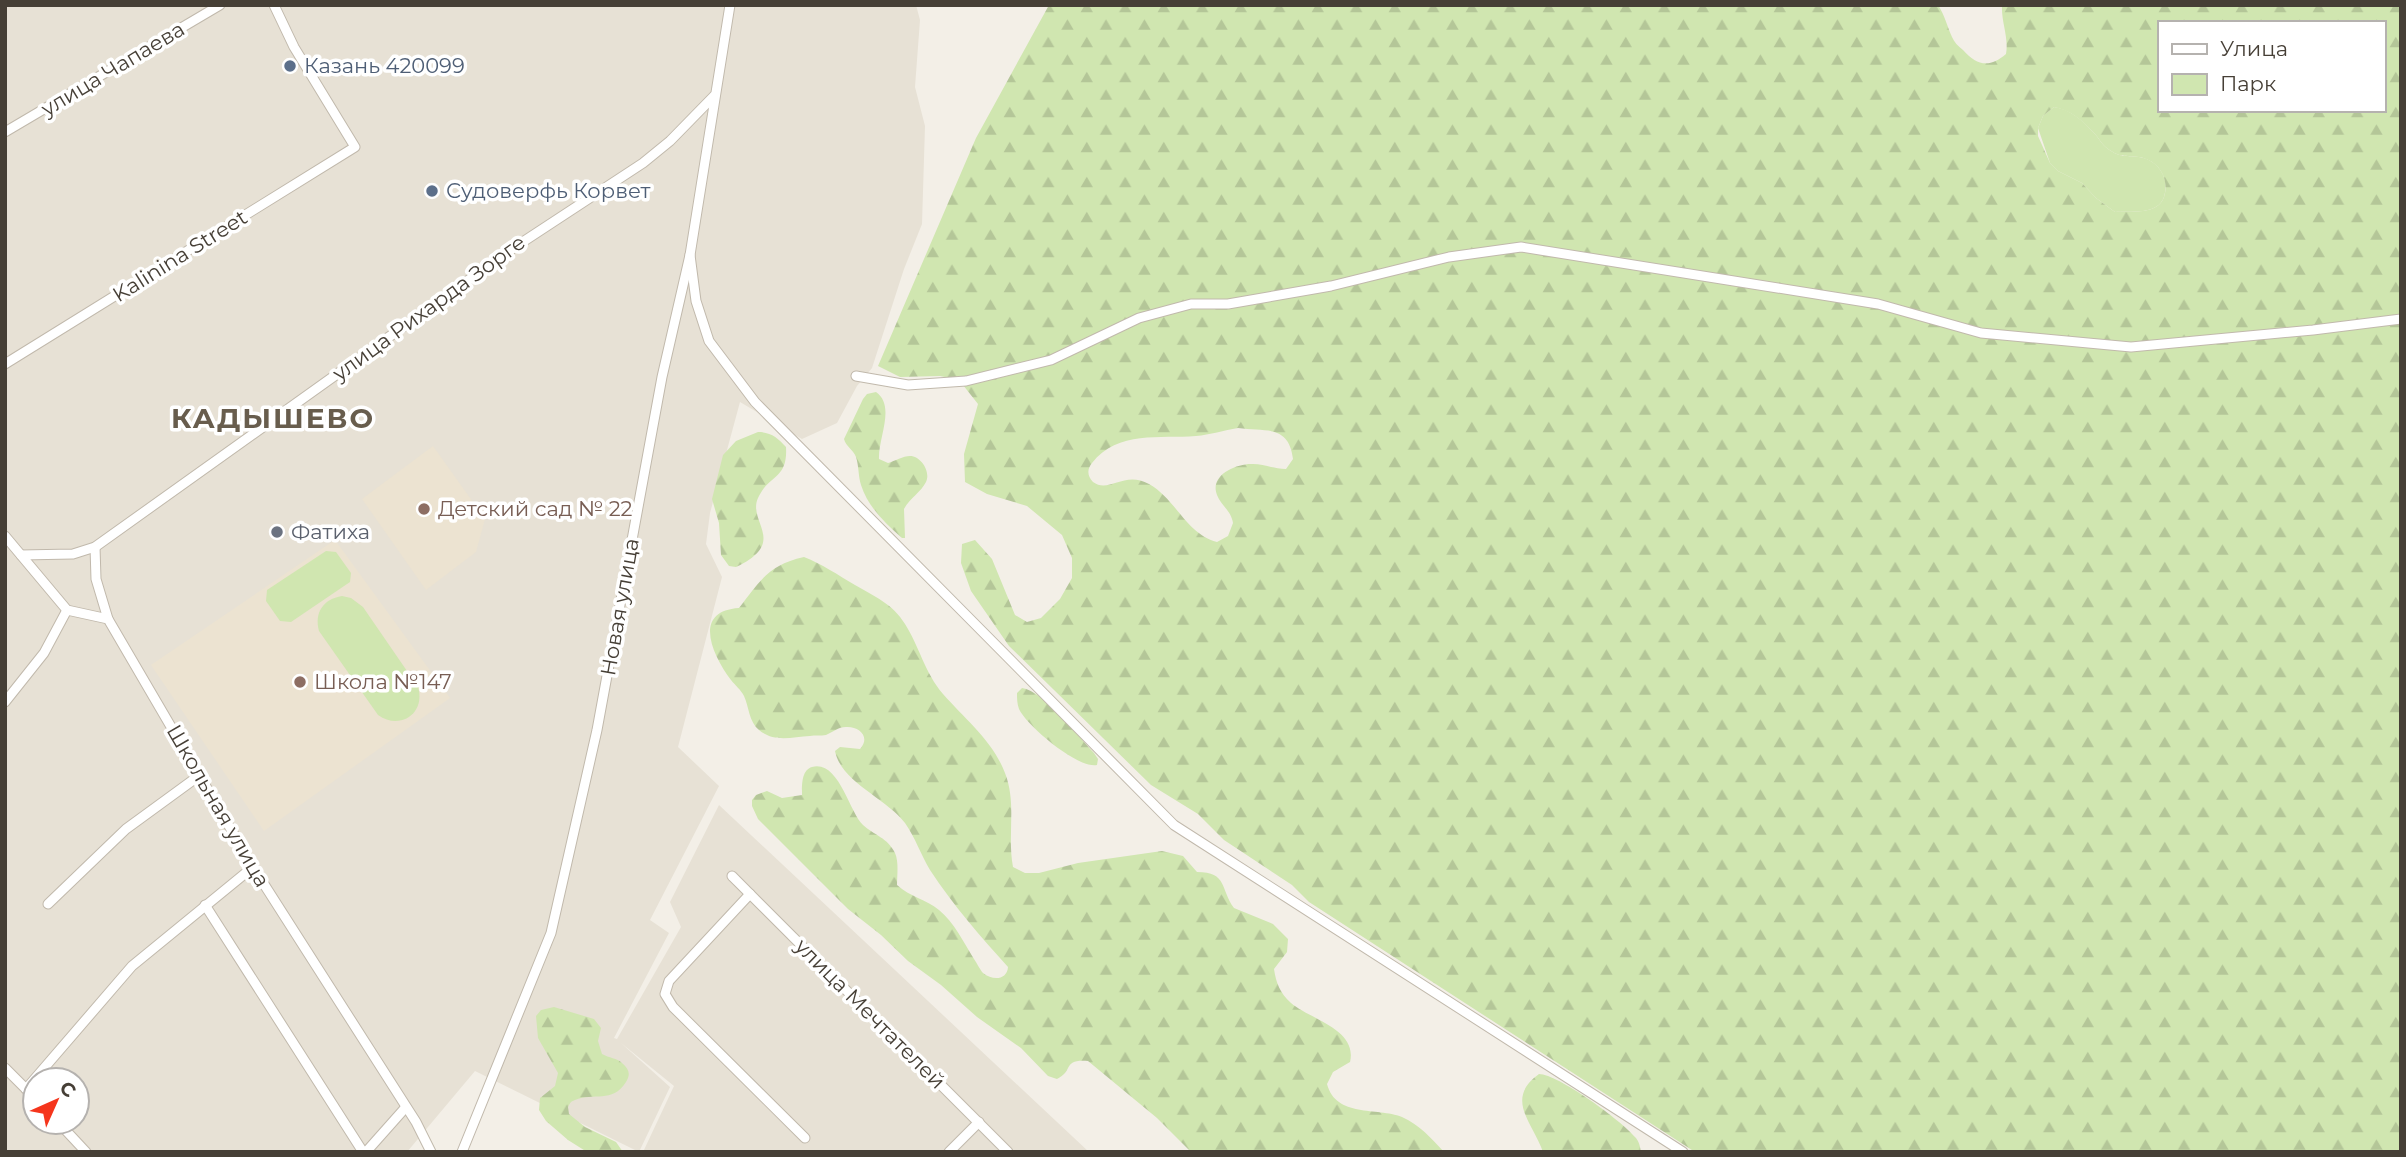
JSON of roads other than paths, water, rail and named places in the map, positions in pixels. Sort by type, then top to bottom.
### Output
[{"type":"street","name":"улица Чапаева","points":[[5,132],[220,5]]},
{"type":"street","name":"Kalinina Street","points":[[5,364],[355,147],[294,47],[274,5]]},
{"type":"street","name":"Новая улица","points":[[462,1152],[551,933],[597,730],[662,377],[690,255],[730,5]]},
{"type":"street","name":"улица Рихарда Зорге","points":[[21,555],[73,554],[95,547],[512,249],[643,163],[670,141],[716,95]]},
{"type":"street","points":[[856,376],[908,385],[966,381],[1051,360],[1139,318],[1191,304],[1228,304],[1331,286],[1449,257],[1521,247],[1878,304],[1981,333],[2131,347],[2401,319]]},
{"type":"street","points":[[690,255],[696,301],[709,341],[755,402],[1174,825],[1683,1152]]},
{"type":"street","points":[[5,536],[67,610],[108,619]]},
{"type":"street","name":"Школьная улица","points":[[95,547],[96,579],[108,619],[253,867],[406,1107],[431,1152]]},
{"type":"street","points":[[5,702],[44,653],[67,610]]},
{"type":"street","points":[[48,904],[126,829],[200,775]]},
{"type":"street","points":[[46,1066],[132,966],[253,867]]},
{"type":"street","name":"улица Мечтателей","points":[[732,876],[1008,1152]]},
{"type":"street","points":[[750,894],[669,981],[665,994],[673,1007],[805,1138]]},
{"type":"street","points":[[205,905],[364,1152],[406,1107]]},
{"type":"street","points":[[5,1068],[21,1084]]},
{"type":"street","points":[[949,1152],[979,1122]]},
{"type":"street","points":[[71,1136],[86,1152]]},
{"type":"place","name":"Казань 420099","points":[[290,66]]},
{"type":"place","name":"Судоверфь Корвет","points":[[432,191]]},
{"type":"place","name":"Детский сад № 22","points":[[424,509]]},
{"type":"place","name":"Фатиха","points":[[277,532]]},
{"type":"place","name":"Школа №147","points":[[300,682]]},
{"type":"district","name":"КАДЫШЕВО","points":[[273,418]]}]
